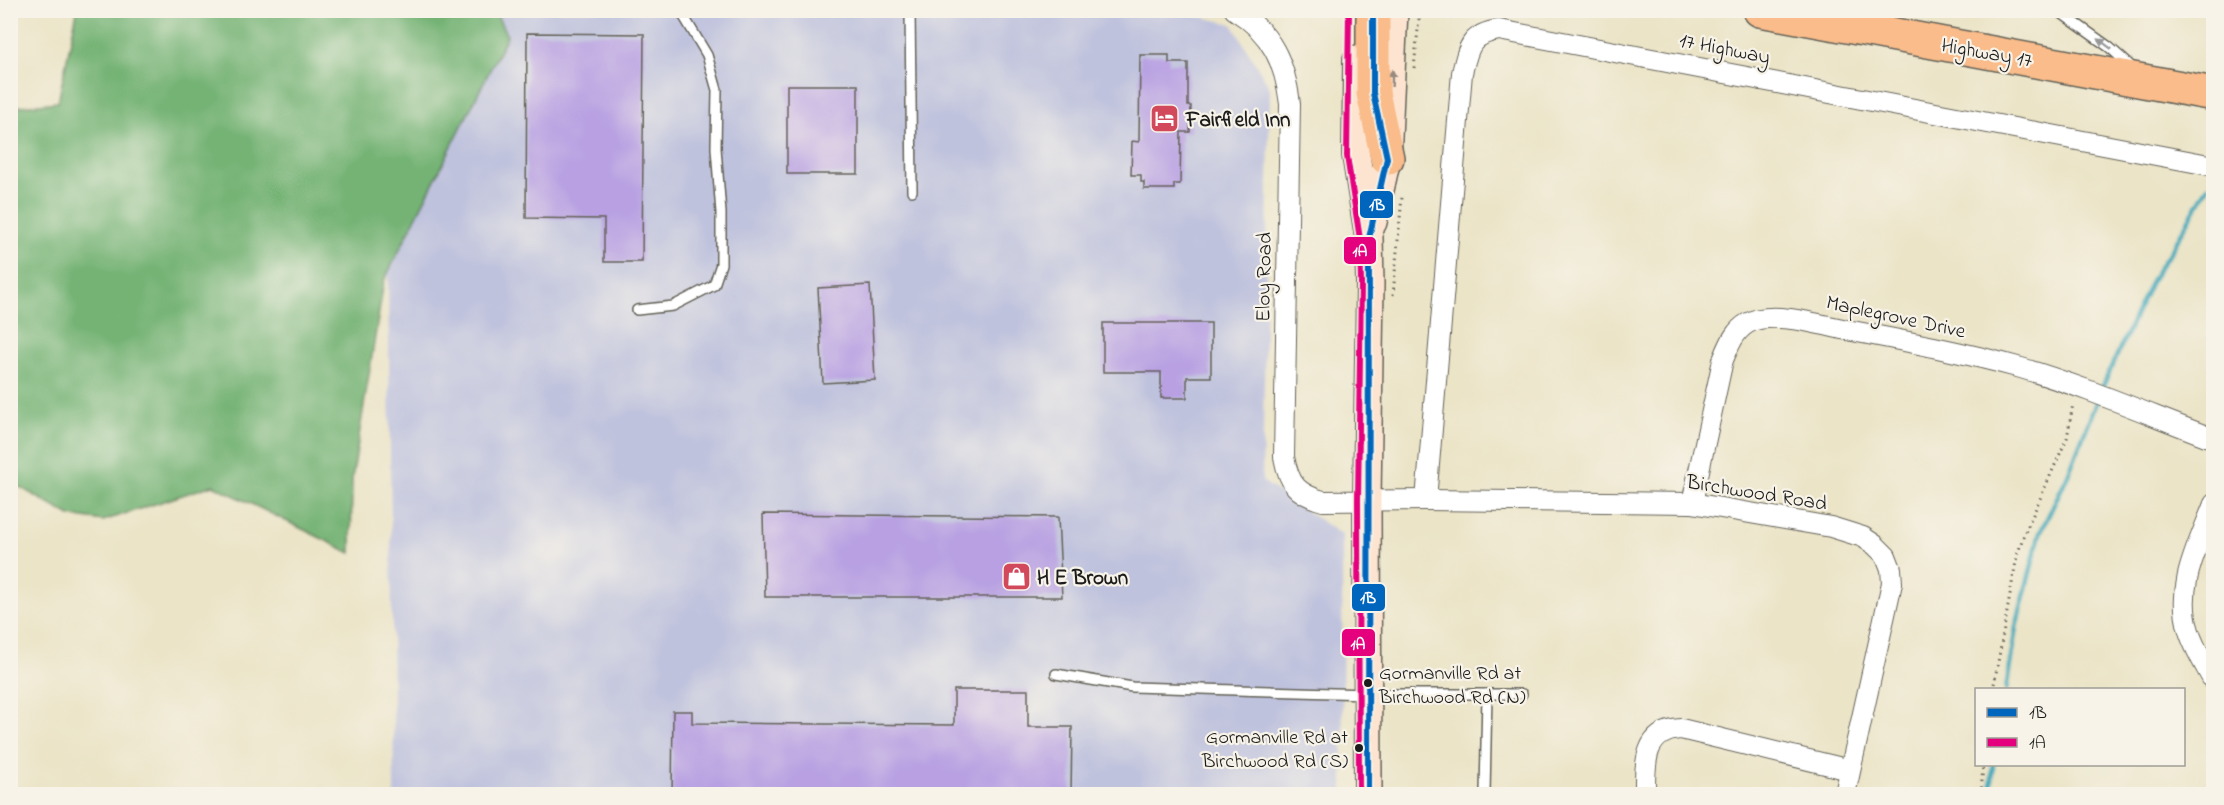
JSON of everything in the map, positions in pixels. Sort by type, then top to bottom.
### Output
[{"type":"highway","points":[[1373,10],[1373,93],[1387,158]]},
{"type":"highway","name":"Highway 17","points":[[1760,10],[2214,94]]},
{"type":"main road","points":[[1358,10],[1356,155],[1369,238],[1368,795]]},
{"type":"main road","points":[[1369,238],[1387,158],[1394,10]]},
{"type":"street","name":"Eloy Road","points":[[1235,10],[1252,23],[1272,44],[1284,72],[1290,104],[1284,457],[1287,475],[1296,488],[1308,497],[1323,501],[1367,500]]},
{"type":"street","name":"17 Highway","points":[[1426,500],[1462,73],[1471,44],[1478,36],[1499,30],[2214,166]]},
{"type":"street","name":"Maplegrove Drive","points":[[1692,503],[1723,360],[1738,330],[1749,322],[1763,318],[1841,329],[1981,358],[2078,386],[2214,439]]},
{"type":"street","name":"Birchwood Road","points":[[1367,500],[1692,503],[1849,531],[1875,545],[1886,556],[1892,569],[1890,599],[1845,795]]},
{"type":"street","points":[[2214,504],[2186,575],[2184,594],[2189,633],[2214,681]]},
{"type":"street","points":[[1645,795],[1646,760],[1650,746],[1659,735],[1670,729],[1681,729],[1850,770]]},
{"type":"lane","points":[[637,310],[673,306],[714,285],[722,264],[722,213],[716,148],[717,90],[707,55],[680,10]]},
{"type":"lane","points":[[910,10],[912,191]]},
{"type":"lane","points":[[2057,10],[2109,47],[2149,82]]},
{"type":"lane","points":[[1056,674],[1132,687],[1368,694],[1522,694]]},
{"type":"lane","points":[[1485,795],[1486,694]]},
{"type":"path","points":[[1414,71],[1420,10]]},
{"type":"path","points":[[1392,297],[1403,190]]},
{"type":"path","points":[[1993,688],[2017,556],[2023,537],[2067,438],[2078,386]]},
{"type":"path","points":[[1981,795],[1983,766]]},
{"type":"shaded area","points":[[1172,10],[1232,24],[1270,88],[1262,481],[1342,535],[1343,794],[394,794],[385,11]]},
{"type":"green space","points":[[77,11],[495,11],[507,36],[384,281],[352,480],[351,553],[213,485],[103,521],[70,516],[11,482],[11,107],[58,102]]},
{"type":"building","points":[[527,33],[644,34],[642,262],[604,262],[604,219],[526,218]]},
{"type":"building","name":"Fairfield Inn","points":[[1140,55],[1169,55],[1169,63],[1188,63],[1190,132],[1181,132],[1180,184],[1174,184],[1174,189],[1144,189],[1141,175],[1131,175],[1132,141],[1139,142]]},
{"type":"building","points":[[787,85],[858,85],[858,174],[787,174]]},
{"type":"building","points":[[870,285],[875,380],[823,383],[818,288]]},
{"type":"building","points":[[1103,323],[1211,323],[1211,377],[1187,377],[1187,398],[1161,398],[1161,372],[1103,372]]},
{"type":"building","points":[[763,514],[1058,517],[1062,597],[765,597]]},
{"type":"building","points":[[954,690],[1028,690],[1028,727],[1072,727],[1071,795],[672,795],[673,711],[692,711],[692,723],[954,725]]},
{"type":"waterway","points":[[2101,390],[2153,277],[2173,248],[2208,186]]},
{"type":"waterway","points":[[2006,688],[2016,627],[2040,533],[2068,475],[2098,398]]},
{"type":"waterway","points":[[1991,794],[1993,766]]},
{"type":"transit line","name":"1A","points":[[1349,10],[1347,156],[1360,239],[1361,283],[1358,500],[1359,794]]},
{"type":"transit line","name":"1B","points":[[1368,794],[1369,238],[1387,158],[1373,93],[1373,10]]},
{"type":"place","name":"Fairfield Inn","points":[[1165,119]]},
{"type":"place","name":"H E Brown","points":[[1016,577]]},
{"type":"place","name":"Gormanville Rd at Birchwood Rd (N)","points":[[1368,683]]},
{"type":"place","name":"Gormanville Rd at Birchwood Rd (S)","points":[[1359,748]]}]
